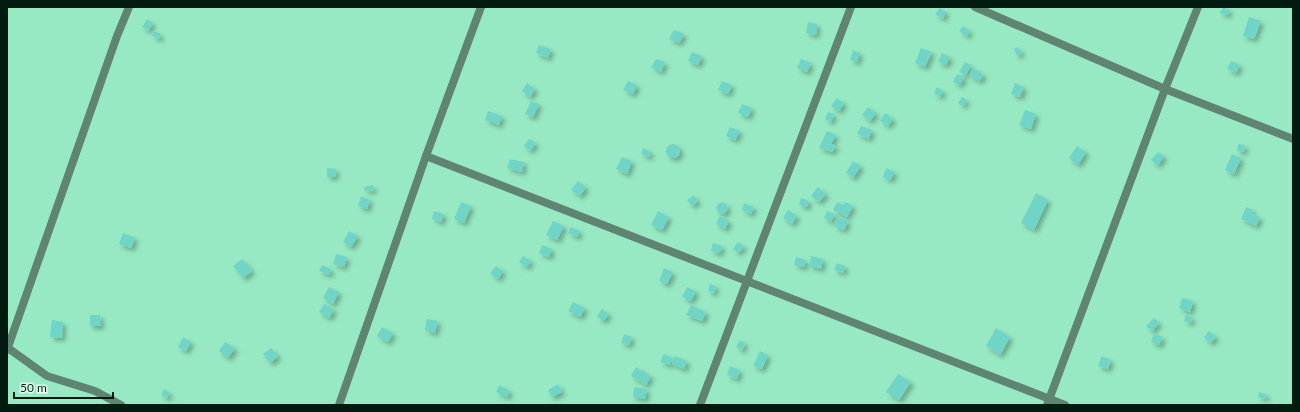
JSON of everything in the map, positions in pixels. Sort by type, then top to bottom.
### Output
[{"type":"street","points":[[121,405],[95,390],[47,376],[7,349],[117,36],[129,7]]},
{"type":"street","points":[[339,405],[426,156],[481,7]]},
{"type":"street","points":[[700,405],[851,7]]},
{"type":"street","points":[[975,7],[1165,89],[1293,139]]},
{"type":"street","points":[[1048,402],[1165,89],[1198,7]]},
{"type":"street","points":[[426,156],[748,281],[1048,402],[1065,405]]},
{"type":"building","points":[[1223,7],[1230,10],[1227,15],[1220,13]]},
{"type":"building","points":[[940,8],[946,12],[943,19],[935,14]]},
{"type":"building","points":[[1249,17],[1261,21],[1254,39],[1243,36]]},
{"type":"building","points":[[147,19],[153,23],[148,31],[142,27]]},
{"type":"building","points":[[808,22],[817,24],[816,35],[806,33]]},
{"type":"building","points":[[963,26],[970,31],[967,36],[959,31]]},
{"type":"building","points":[[674,30],[684,34],[679,43],[669,39]]},
{"type":"building","points":[[154,31],[161,34],[159,39],[152,36]]},
{"type":"building","points":[[539,45],[551,49],[548,58],[536,53]]},
{"type":"building","points":[[1018,47],[1022,53],[1017,56],[1014,49]]},
{"type":"building","points":[[921,48],[932,52],[925,67],[915,63]]},
{"type":"building","points":[[853,50],[860,53],[857,62],[850,60]]},
{"type":"building","points":[[692,52],[702,56],[698,65],[688,61]]},
{"type":"building","points":[[942,53],[950,57],[946,65],[938,62]]},
{"type":"building","points":[[656,59],[665,62],[661,72],[651,67]]},
{"type":"building","points":[[801,59],[811,63],[807,72],[797,68]]},
{"type":"building","points":[[1231,61],[1240,65],[1236,73],[1227,69]]},
{"type":"building","points":[[965,62],[971,65],[966,75],[959,72]]},
{"type":"building","points":[[974,68],[984,75],[979,81],[969,75]]},
{"type":"building","points":[[957,74],[964,77],[960,85],[953,82]]},
{"type":"building","points":[[628,81],[637,85],[633,94],[623,90]]},
{"type":"building","points":[[722,81],[732,85],[728,94],[718,90]]},
{"type":"building","points":[[527,83],[535,89],[530,97],[522,91]]},
{"type":"building","points":[[1015,83],[1024,87],[1020,97],[1011,94]]},
{"type":"building","points":[[937,87],[943,91],[940,97],[934,93]]},
{"type":"building","points":[[962,97],[967,100],[963,106],[958,103]]},
{"type":"building","points":[[837,98],[844,103],[839,111],[831,106]]},
{"type":"building","points":[[531,101],[539,104],[533,117],[525,114]]},
{"type":"building","points":[[742,104],[752,108],[748,117],[738,113]]},
{"type":"building","points":[[868,107],[876,113],[870,121],[862,115]]},
{"type":"building","points":[[1025,110],[1036,114],[1031,129],[1019,125]]},
{"type":"building","points":[[488,111],[502,116],[499,125],[485,120]]},
{"type":"building","points":[[828,112],[834,114],[831,122],[825,119]]},
{"type":"building","points":[[885,113],[893,119],[888,126],[880,121]]},
{"type":"building","points":[[861,126],[872,130],[869,139],[857,134]]},
{"type":"building","points":[[730,127],[740,131],[735,140],[726,136]]},
{"type":"building","points":[[827,131],[836,135],[831,144],[836,146],[832,152],[819,148]]},
{"type":"building","points":[[529,139],[536,143],[530,151],[524,146]]},
{"type":"building","points":[[670,144],[676,144],[680,148],[680,154],[676,158],[670,158],[666,154],[666,148]]},
{"type":"building","points":[[1238,144],[1245,145],[1244,152],[1237,151]]},
{"type":"building","points":[[1077,146],[1086,152],[1078,165],[1069,158]]},
{"type":"building","points":[[643,148],[651,152],[649,157],[641,154]]},
{"type":"building","points":[[1158,152],[1164,156],[1158,165],[1151,160]]},
{"type":"building","points":[[1232,154],[1241,158],[1234,174],[1225,170]]},
{"type":"building","points":[[622,157],[632,161],[627,174],[616,169]]},
{"type":"building","points":[[510,159],[524,162],[522,172],[507,168]]},
{"type":"building","points":[[853,161],[861,166],[853,178],[846,173]]},
{"type":"building","points":[[327,168],[336,169],[335,177],[327,177]]},
{"type":"building","points":[[886,168],[895,172],[890,180],[883,177]]},
{"type":"building","points":[[578,181],[586,187],[580,196],[571,190]]},
{"type":"building","points":[[373,185],[374,190],[365,191],[364,187]]},
{"type":"building","points":[[818,187],[826,194],[819,202],[811,196]]},
{"type":"building","points":[[1036,193],[1048,200],[1034,230],[1021,223]]},
{"type":"building","points":[[694,195],[698,201],[692,206],[687,200]]},
{"type":"building","points":[[361,196],[370,200],[367,209],[358,206]]},
{"type":"building","points":[[801,198],[809,201],[807,207],[799,205]]},
{"type":"building","points":[[461,202],[471,206],[464,223],[454,219]]},
{"type":"building","points":[[722,202],[726,204],[728,208],[726,212],[722,214],[718,212],[716,208],[718,204]]},
{"type":"building","points":[[837,202],[844,205],[845,202],[853,206],[847,217],[833,210]]},
{"type":"building","points":[[744,203],[754,207],[751,214],[742,210]]},
{"type":"building","points":[[1246,207],[1253,210],[1252,214],[1260,217],[1256,226],[1241,219]]},
{"type":"building","points":[[788,210],[797,216],[792,224],[783,218]]},
{"type":"building","points":[[434,211],[444,214],[441,222],[432,219]]},
{"type":"building","points":[[658,211],[669,217],[662,230],[651,225]]},
{"type":"building","points":[[827,211],[834,214],[831,222],[824,218]]},
{"type":"building","points":[[720,216],[729,221],[725,229],[716,224]]},
{"type":"building","points":[[838,217],[848,221],[844,230],[834,226]]},
{"type":"building","points":[[553,221],[564,226],[557,240],[546,235]]},
{"type":"building","points":[[571,227],[580,231],[577,237],[568,233]]},
{"type":"building","points":[[349,231],[358,236],[351,247],[343,242]]},
{"type":"building","points":[[123,233],[135,238],[131,248],[119,244]]},
{"type":"building","points":[[738,242],[744,246],[738,253],[733,249]]},
{"type":"building","points":[[713,243],[722,246],[720,253],[711,251]]},
{"type":"building","points":[[542,245],[552,249],[549,257],[539,253]]},
{"type":"building","points":[[336,254],[347,257],[344,267],[333,264]]},
{"type":"building","points":[[523,256],[531,261],[527,267],[519,262]]},
{"type":"building","points":[[811,256],[823,259],[821,269],[809,266]]},
{"type":"building","points":[[796,257],[806,260],[804,267],[794,265]]},
{"type":"building","points":[[242,259],[252,271],[243,278],[233,266]]},
{"type":"building","points":[[837,263],[845,266],[843,273],[834,270]]},
{"type":"building","points":[[322,265],[331,269],[329,275],[319,271]]},
{"type":"building","points":[[496,266],[503,271],[498,279],[490,273]]},
{"type":"building","points":[[664,268],[673,272],[667,284],[659,281]]},
{"type":"building","points":[[710,284],[716,286],[714,293],[708,291]]},
{"type":"building","points":[[329,287],[339,292],[333,304],[323,298]]},
{"type":"building","points":[[687,287],[696,291],[691,301],[682,297]]},
{"type":"building","points":[[1182,298],[1193,301],[1190,312],[1179,308]]},
{"type":"building","points":[[573,302],[585,308],[580,317],[568,311]]},
{"type":"building","points":[[324,304],[334,310],[329,318],[319,312]]},
{"type":"building","points":[[691,305],[706,312],[702,321],[686,315]]},
{"type":"building","points":[[602,309],[609,314],[603,321],[597,316]]},
{"type":"building","points":[[90,315],[100,315],[101,326],[90,326]]},
{"type":"building","points":[[1186,315],[1193,318],[1190,323],[1184,321]]},
{"type":"building","points":[[1154,318],[1159,323],[1152,331],[1146,326]]},
{"type":"building","points":[[427,319],[438,321],[435,333],[425,330]]},
{"type":"building","points":[[52,320],[63,322],[62,338],[50,337]]},
{"type":"building","points":[[382,327],[393,333],[388,342],[377,336]]},
{"type":"building","points":[[996,328],[1010,337],[1000,355],[986,346]]},
{"type":"building","points":[[1209,331],[1216,337],[1210,343],[1204,337]]},
{"type":"building","points":[[624,334],[632,337],[629,345],[621,343]]},
{"type":"building","points":[[1154,334],[1163,337],[1159,345],[1151,342]]},
{"type":"building","points":[[183,337],[191,342],[186,351],[178,347]]},
{"type":"building","points":[[740,340],[745,343],[742,350],[736,347]]},
{"type":"building","points":[[225,342],[235,348],[228,358],[219,351]]},
{"type":"building","points":[[271,348],[278,356],[270,363],[263,354]]},
{"type":"building","points":[[760,351],[768,355],[762,369],[753,366]]},
{"type":"building","points":[[664,354],[673,358],[670,365],[660,362]]},
{"type":"building","points":[[675,356],[687,361],[684,369],[672,364]]},
{"type":"building","points":[[1102,356],[1111,360],[1108,369],[1098,366]]},
{"type":"building","points":[[730,366],[740,370],[737,379],[727,375]]},
{"type":"building","points":[[636,367],[651,376],[646,385],[631,376]]},
{"type":"building","points":[[898,374],[911,382],[899,400],[886,392]]},
{"type":"building","points":[[558,384],[562,392],[552,397],[548,390]]},
{"type":"building","points":[[499,385],[510,391],[507,397],[496,392]]},
{"type":"building","points":[[634,387],[647,389],[645,399],[633,397]]},
{"type":"building","points":[[164,389],[170,393],[167,398],[161,395]]},
{"type":"building","points":[[1259,392],[1266,394],[1265,399],[1258,397]]}]
